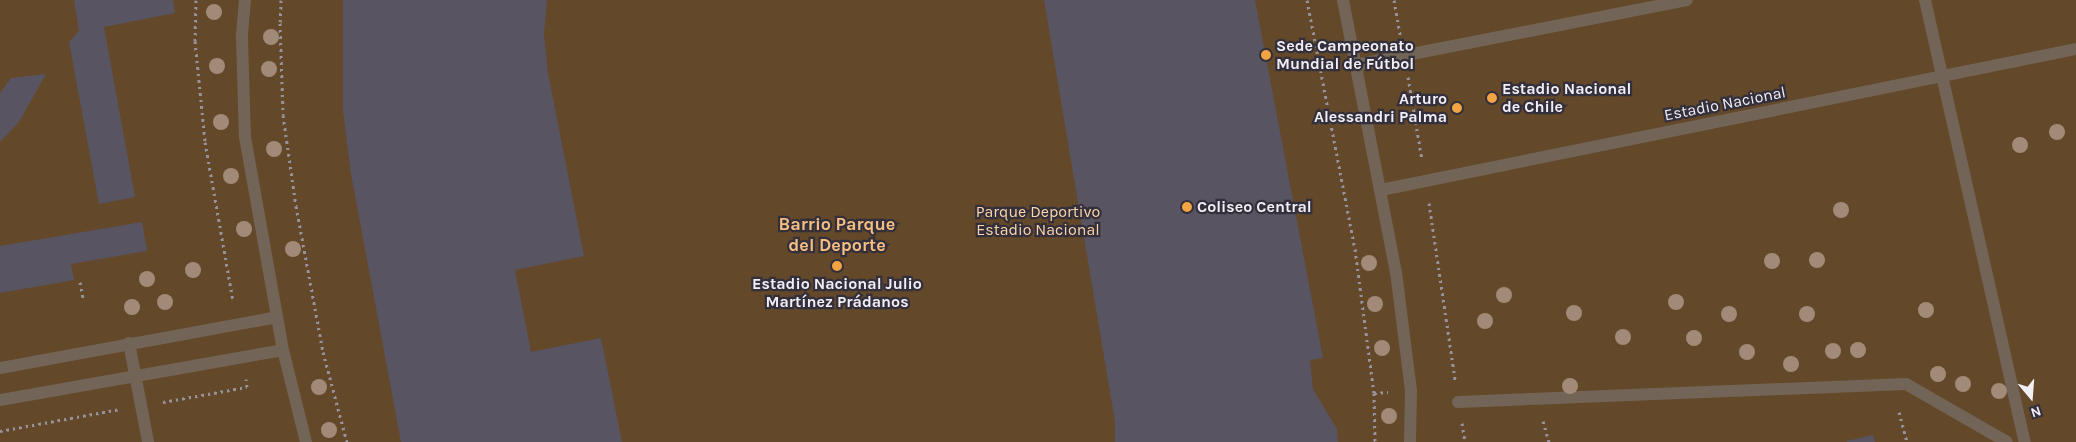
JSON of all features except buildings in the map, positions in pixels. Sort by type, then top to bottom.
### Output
[{"type":"street","points":[[245,0],[242,38],[245,138],[276,317],[306,442]]},
{"type":"street","points":[[1343,0],[1396,272],[1411,390],[1410,442]]},
{"type":"street","points":[[1356,65],[1686,0]]},
{"type":"street","points":[[1925,0],[2026,442]]},
{"type":"street","name":"Estadio Nacional","points":[[1381,190],[2076,49]]},
{"type":"street","points":[[0,368],[276,317]]},
{"type":"street","points":[[129,344],[148,442]]},
{"type":"street","points":[[0,400],[283,350]]},
{"type":"street","points":[[1458,402],[1906,384],[2006,442]]},
{"type":"path","points":[[196,0],[195,41],[205,142],[236,324]]},
{"type":"path","points":[[281,0],[283,115],[296,206],[323,352],[347,442]]},
{"type":"path","points":[[1307,0],[1355,249],[1374,393],[1375,442]]},
{"type":"path","points":[[1394,0],[1426,181],[1465,442]]},
{"type":"path","points":[[80,282],[83,298]]},
{"type":"path","points":[[0,431],[247,387],[242,357]]},
{"type":"path","points":[[1899,412],[1908,442]]},
{"type":"green space","name":"Parque Deportivo Estadio Nacional","points":[[0,0],[2076,0],[2076,442],[0,442]]},
{"type":"place","name":"Sede Campeonato Mundial de Fútbol","points":[[1266,55]]},
{"type":"place","name":"Estadio Nacional de Chile","points":[[1492,98]]},
{"type":"place","name":"Arturo Alessandri Palma","points":[[1457,108]]},
{"type":"place","name":"Coliseo Central","points":[[1187,207]]},
{"type":"place","name":"Estadio Nacional Julio Martínez Prádanos","points":[[837,266]]},
{"type":"district","name":"Barrio Parque del Deporte","points":[[837,235]]}]
